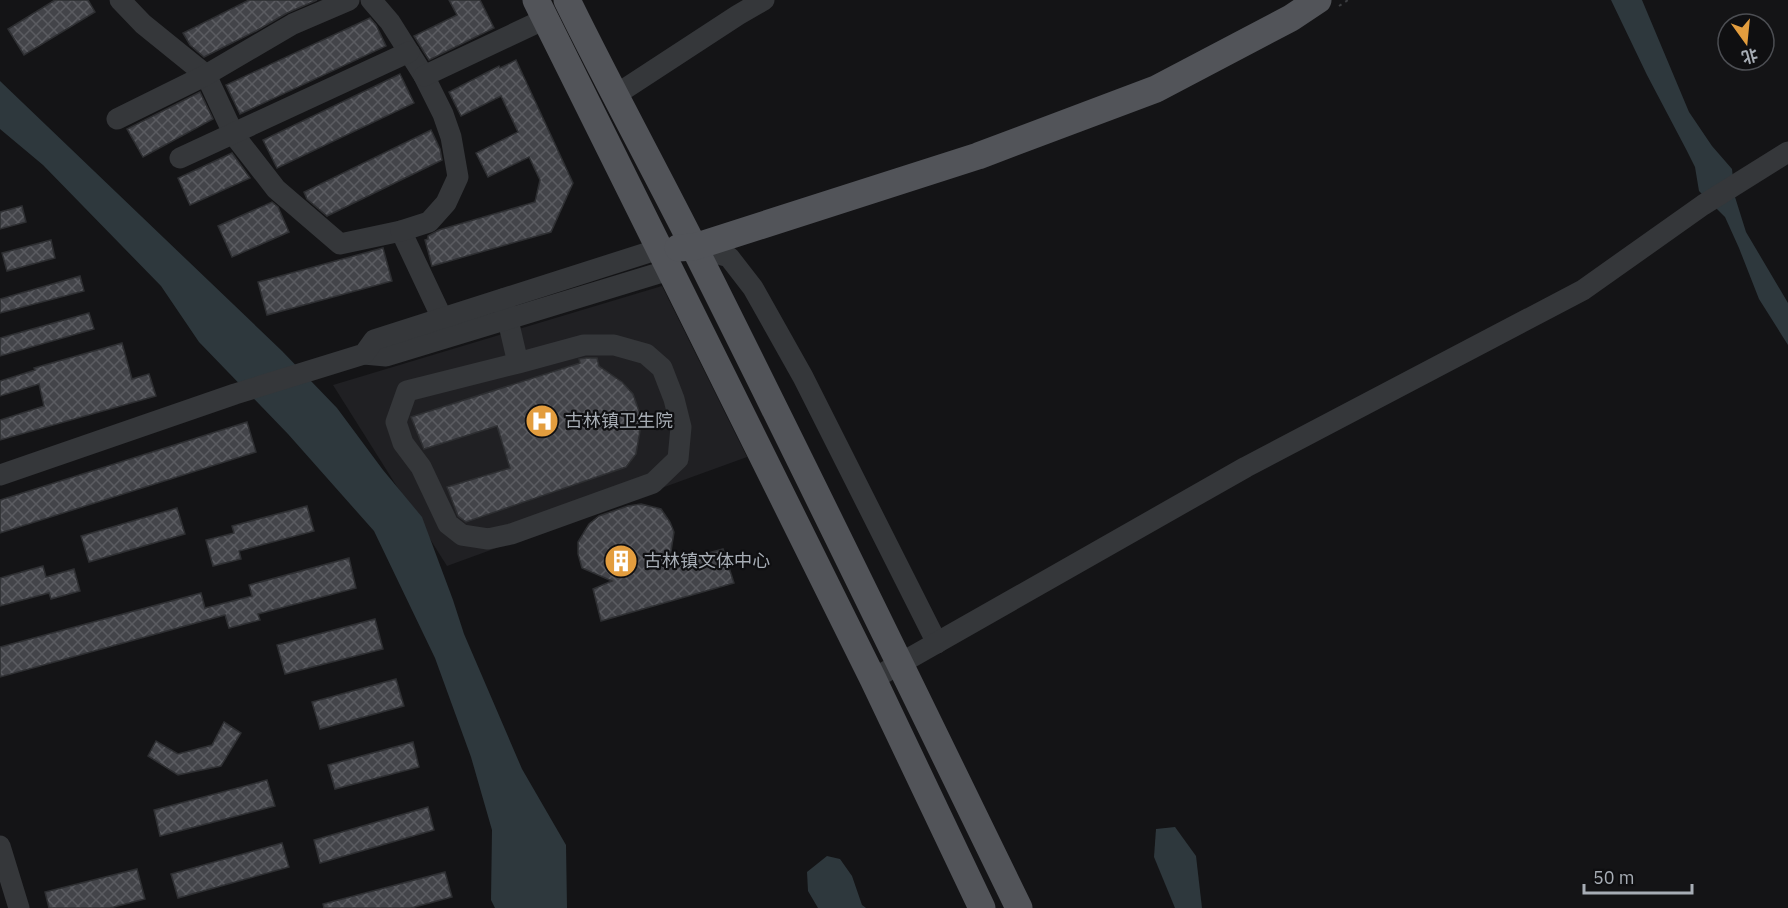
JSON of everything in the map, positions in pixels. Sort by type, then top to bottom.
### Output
[{"type":"main road","points":[[567,0],[614,96],[694,247],[901,663],[1019,908]]},
{"type":"main road","points":[[664,260],[694,247],[978,156],[1156,89],[1291,18],[1318,0]]},
{"type":"main road","points":[[540,9],[873,679],[982,908]]},
{"type":"street","points":[[120,0],[143,24],[206,75],[234,135],[276,189],[340,244],[401,231],[429,222],[446,204],[458,177],[451,137],[443,114],[424,76],[390,22],[372,0]]},
{"type":"street","points":[[117,119],[206,75],[293,24],[349,0]]},
{"type":"street","points":[[614,96],[764,0]]},
{"type":"street","points":[[424,76],[540,9]]},
{"type":"street","points":[[180,158],[234,135],[409,52]]},
{"type":"street","points":[[873,679],[1236,472],[1583,290],[1703,205],[1788,152]]},
{"type":"street","points":[[401,231],[442,318]]},
{"type":"street","points":[[694,247],[729,257],[753,288],[803,377],[938,643]]},
{"type":"street","points":[[0,475],[291,376],[364,354],[386,356],[505,309],[664,260]]},
{"type":"street","points":[[364,354],[374,340],[442,318],[505,309]]},
{"type":"street","points":[[505,309],[518,363]]},
{"type":"street","points":[[584,345],[614,345],[646,354],[662,368],[674,399],[681,427],[678,459],[653,483],[511,534],[488,539],[462,535],[448,524],[421,467],[403,443],[396,422],[407,391],[518,363],[584,345]]},
{"type":"street","points":[[0,846],[19,908]]},
{"type":"shaded area","points":[[1611,0],[1642,0],[1689,112],[1712,146],[1732,169],[1735,197],[1746,232],[1788,303],[1788,345],[1759,299],[1725,217],[1699,191],[1695,167]]},
{"type":"shaded area","points":[[0,81],[282,351],[337,408],[383,470],[422,517],[464,634],[522,769],[566,845],[567,908],[495,908],[491,900],[492,830],[471,757],[435,658],[374,531],[288,434],[199,342],[161,286],[43,165],[0,129]]},
{"type":"shaded area","name":"古林镇卫生院","points":[[662,286],[747,457],[447,566],[333,385]]},
{"type":"shaded area","points":[[1175,827],[1196,856],[1202,908],[1175,908],[1154,857],[1156,829]]},
{"type":"shaded area","points":[[827,856],[840,859],[852,876],[862,905],[866,908],[818,908],[808,891],[807,872]]},
{"type":"building","points":[[55,0],[88,0],[95,12],[24,55],[8,29]]},
{"type":"building","points":[[249,0],[317,0],[287,13],[204,57],[190,45],[183,33]]},
{"type":"building","points":[[449,0],[480,0],[494,28],[429,60],[414,36],[457,15]]},
{"type":"building","points":[[370,18],[386,46],[240,114],[226,85]]},
{"type":"building","points":[[516,60],[573,183],[551,232],[432,266],[425,240],[428,236],[439,230],[535,202],[540,180],[529,157],[488,177],[476,153],[518,132],[501,96],[461,116],[449,92],[499,66],[500,68]]},
{"type":"building","points":[[400,74],[414,103],[277,168],[263,140]]},
{"type":"building","points":[[200,92],[213,119],[143,157],[127,129]]},
{"type":"building","points":[[431,130],[440,149],[442,160],[327,216],[307,199],[304,192]]},
{"type":"building","points":[[232,153],[250,178],[190,205],[178,178]]},
{"type":"building","points":[[272,202],[278,207],[289,232],[232,257],[218,226]]},
{"type":"building","points":[[22,206],[26,222],[0,229],[0,212]]},
{"type":"building","points":[[51,240],[55,258],[7,271],[2,253]]},
{"type":"building","points":[[383,248],[392,281],[267,315],[258,282]]},
{"type":"building","points":[[80,276],[84,291],[0,313],[0,299]]},
{"type":"building","points":[[89,313],[94,329],[0,356],[0,338]]},
{"type":"building","points":[[122,343],[132,379],[149,374],[156,396],[0,440],[0,420],[44,406],[39,384],[0,396],[0,381],[35,370],[34,368]]},
{"type":"building","points":[[597,358],[599,366],[622,382],[633,394],[640,414],[640,431],[636,454],[626,467],[466,522],[458,516],[447,487],[510,468],[497,426],[424,449],[411,417],[580,363],[579,359]]},
{"type":"building","points":[[247,422],[256,452],[0,533],[0,500]]},
{"type":"building","name":"古林镇文体中心","points":[[641,504],[661,509],[670,522],[674,532],[669,564],[723,549],[734,583],[601,621],[593,589],[612,581],[582,568],[578,554],[578,542],[589,524],[599,516]]},
{"type":"building","points":[[307,506],[314,531],[239,551],[241,559],[213,566],[206,540],[234,533],[232,526]]},
{"type":"building","points":[[177,508],[185,534],[89,562],[81,536]]},
{"type":"building","points":[[349,558],[356,588],[258,614],[260,620],[229,628],[225,615],[0,677],[0,647],[201,593],[205,608],[252,596],[249,585]]},
{"type":"building","points":[[43,566],[46,577],[74,569],[80,591],[51,599],[49,593],[0,606],[0,578]]},
{"type":"building","points":[[375,619],[383,649],[285,674],[277,645]]},
{"type":"building","points":[[396,679],[404,706],[320,729],[312,702]]},
{"type":"building","points":[[224,722],[241,733],[221,766],[178,775],[148,756],[156,741],[178,754],[212,745]]},
{"type":"building","points":[[413,742],[419,767],[335,789],[328,765]]},
{"type":"building","points":[[267,780],[275,806],[160,836],[154,810]]},
{"type":"building","points":[[428,807],[434,830],[320,863],[314,840]]},
{"type":"building","points":[[282,843],[289,867],[178,898],[171,874]]},
{"type":"building","points":[[137,869],[145,899],[110,908],[49,908],[45,892]]},
{"type":"building","points":[[445,872],[452,897],[411,908],[324,908],[323,904]]},
{"type":"place","name":"古林镇卫生院","points":[[542,421]]},
{"type":"place","name":"古林镇文体中心","points":[[621,561]]}]
